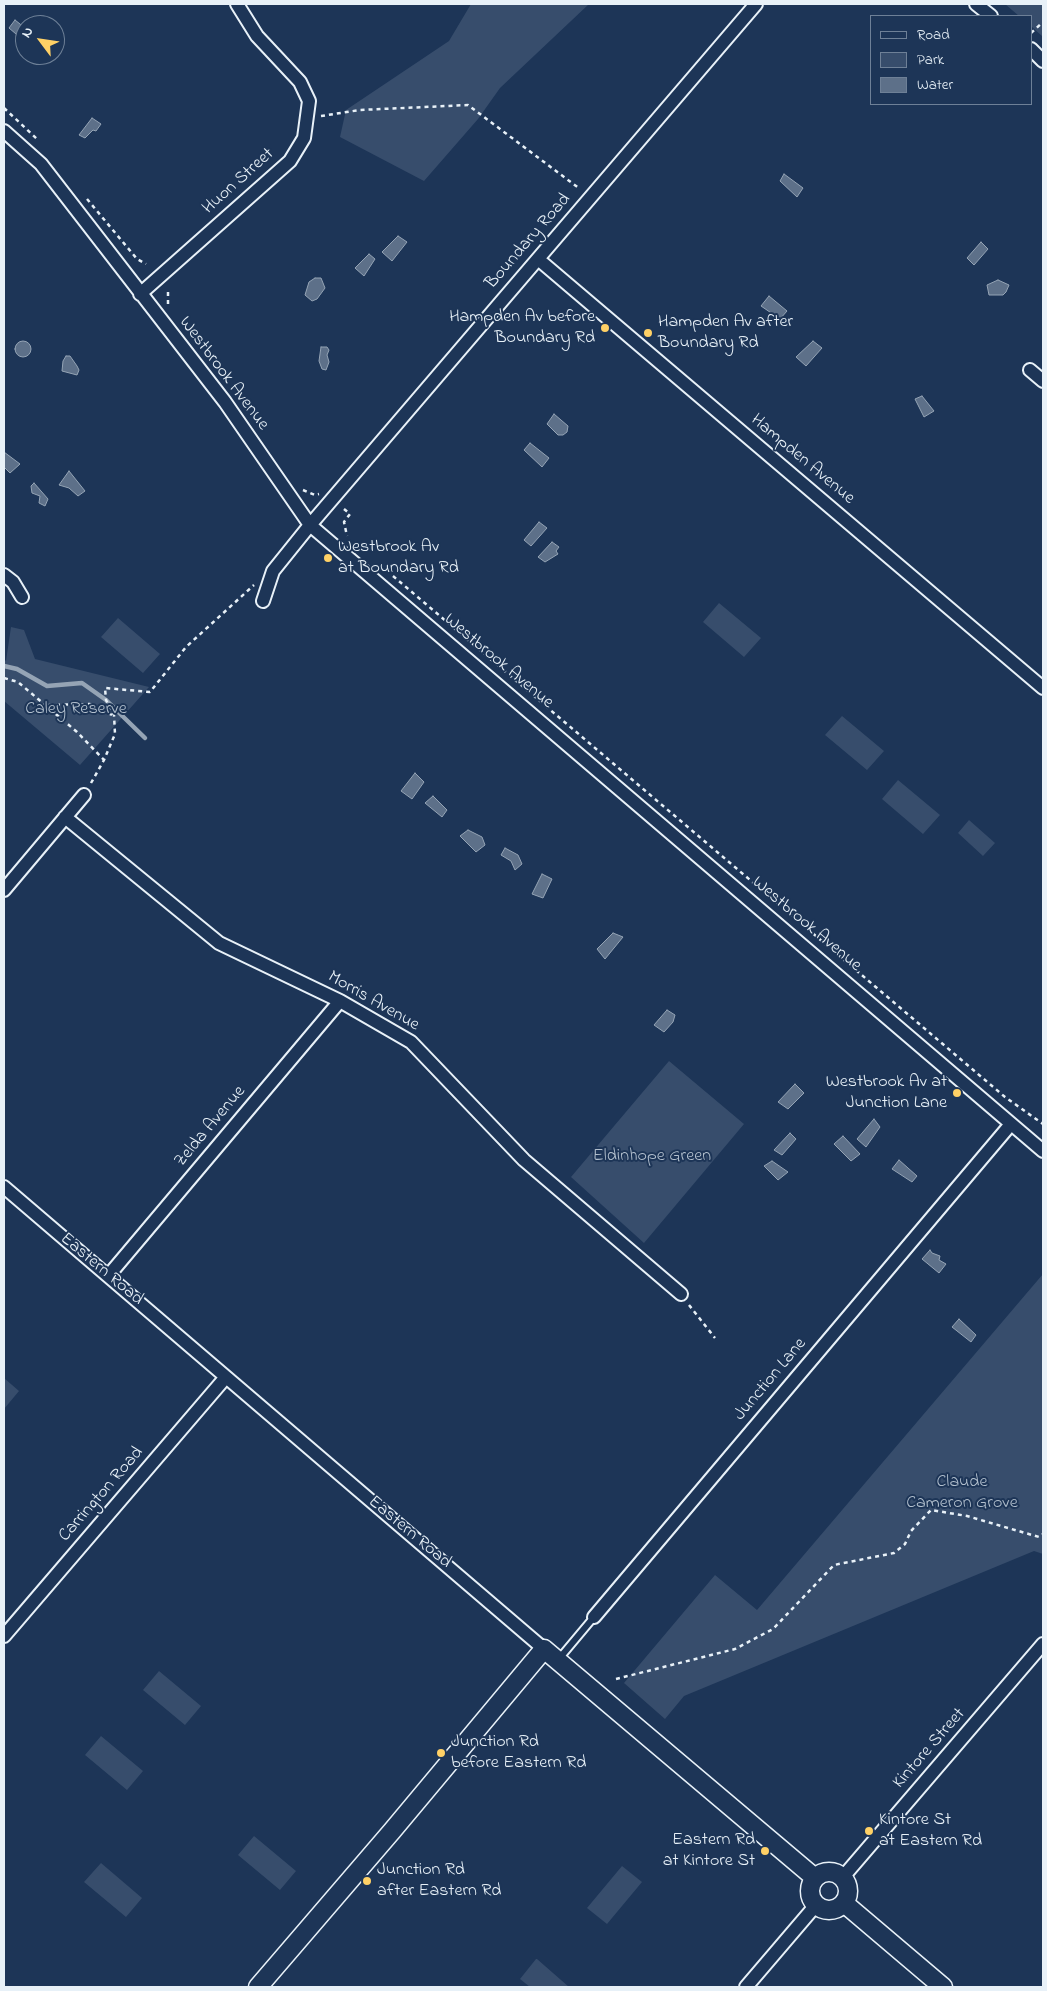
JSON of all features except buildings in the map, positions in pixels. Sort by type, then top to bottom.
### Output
[{"type":"main road","name":"Eastern Road","points":[[551,1654],[815,1878]]},
{"type":"main road","points":[[258,1987],[392,1832],[551,1654]]},
{"type":"main road","points":[[824,1872],[831,1872],[843,1877],[848,1888],[844,1904],[830,1910],[816,1905],[810,1891],[815,1878],[824,1872]]},
{"type":"main road","points":[[844,1904],[942,1987]]},
{"type":"street","name":"Huon Street","points":[[140,294],[290,161],[304,138],[309,101],[300,82],[258,36],[237,4]]},
{"type":"street","name":"Boundary Road","points":[[263,601],[273,571],[310,525],[756,4]]},
{"type":"street","points":[[976,4],[990,15]]},
{"type":"street","points":[[1032,50],[1043,61]]},
{"type":"street","name":"Westbrook Avenue","points":[[4,131],[42,164],[140,294],[226,402],[310,525],[1043,1151]]},
{"type":"street","name":"Hampden Avenue","points":[[538,259],[1043,688]]},
{"type":"street","points":[[1030,370],[1043,381]]},
{"type":"street","points":[[4,575],[14,582],[22,597]]},
{"type":"street","points":[[4,890],[84,795]]},
{"type":"street","name":"Morris Avenue","points":[[65,817],[219,943],[340,1001],[411,1042],[524,1160],[681,1294]]},
{"type":"street","name":"Zelda Avenue","points":[[108,1276],[340,1001]]},
{"type":"street","name":"Junction Lane","points":[[594,1617],[1011,1124]]},
{"type":"street","name":"Eastern Road","points":[[4,1187],[551,1654]]},
{"type":"street","name":"Carrington Road","points":[[4,1636],[226,1377]]},
{"type":"street","name":"Kintore Street","points":[[843,1877],[1043,1644]]},
{"type":"street","points":[[746,1987],[816,1905]]},
{"type":"lane","name":"Junction Lane","points":[[551,1654],[594,1617]]},
{"type":"path","points":[[1032,32],[1043,22]]},
{"type":"path","points":[[307,118],[360,110],[468,106],[590,198]]},
{"type":"path","points":[[344,509],[350,514],[344,522],[346,535],[353,542]]},
{"type":"path","points":[[84,795],[104,760],[115,734],[114,716],[106,700],[105,688],[150,692],[186,647],[240,595],[273,571]]},
{"type":"path","points":[[391,574],[1005,1097],[1043,1124]]},
{"type":"path","points":[[4,678],[18,682],[77,732],[104,760]]},
{"type":"path","points":[[46,705],[90,704],[114,716]]},
{"type":"path","points":[[681,1294],[715,1338]]},
{"type":"path","points":[[616,1679],[735,1649],[774,1629],[834,1565],[894,1553],[905,1544],[911,1531],[931,1510],[967,1516],[1039,1537],[1043,1534]]},
{"type":"green space","points":[[471,4],[589,4],[500,88],[478,119],[424,181],[340,137],[346,110],[449,41]]},
{"type":"green space","points":[[1005,4],[1043,4],[1043,37],[1032,27],[1032,15],[1018,15]]},
{"type":"green space","points":[[719,603],[761,638],[744,657],[703,622]]},
{"type":"green space","points":[[118,618],[160,654],[143,673],[101,637]]},
{"type":"green space","name":"Caley Reserve","points":[[11,627],[24,630],[35,659],[149,687],[80,765],[4,701],[4,659],[6,661]]},
{"type":"green space","points":[[842,716],[884,751],[867,770],[825,735]]},
{"type":"green space","points":[[898,780],[940,815],[923,834],[882,799]]},
{"type":"green space","points":[[969,820],[995,843],[983,856],[958,833]]},
{"type":"green space","name":"Eldinhope Green","points":[[669,1061],[744,1124],[644,1243],[571,1177]]},
{"type":"green space","name":"Claude Cameron Grove","points":[[1043,1274],[1043,1554],[1034,1551],[684,1696],[665,1719],[624,1683],[715,1575],[757,1610]]},
{"type":"green space","points":[[4,1378],[19,1391],[4,1409]]},
{"type":"green space","points":[[159,1671],[201,1706],[185,1725],[143,1690]]},
{"type":"green space","points":[[101,1736],[143,1771],[127,1790],[85,1755]]},
{"type":"green space","points":[[254,1836],[296,1871],[280,1890],[238,1855]]},
{"type":"green space","points":[[101,1863],[142,1898],[126,1917],[84,1882]]},
{"type":"green space","points":[[622,1866],[642,1882],[607,1924],[587,1908]]},
{"type":"green space","points":[[536,1959],[569,1987],[530,1987],[520,1979]]},
{"type":"water","points":[[15,20],[15,33],[9,28]]},
{"type":"water","points":[[92,118],[101,124],[96,131],[93,130],[85,138],[79,135]]},
{"type":"water","points":[[784,174],[803,188],[797,197],[780,181]]},
{"type":"water","points":[[398,236],[407,242],[392,261],[382,252]]},
{"type":"water","points":[[981,242],[988,249],[974,265],[967,258]]},
{"type":"water","points":[[369,254],[375,259],[364,276],[355,268]]},
{"type":"water","points":[[315,278],[321,278],[325,288],[317,299],[312,301],[305,295],[309,282]]},
{"type":"water","points":[[998,280],[1009,285],[1006,292],[1003,295],[989,295],[987,285]]},
{"type":"water","points":[[769,296],[787,311],[780,319],[761,306]]},
{"type":"water","points":[[20,341],[26,341],[31,346],[29,355],[20,357],[15,352],[15,346]]},
{"type":"water","points":[[813,341],[822,348],[806,366],[796,357]]},
{"type":"water","points":[[321,347],[327,347],[329,350],[327,355],[329,362],[326,370],[322,369],[319,361]]},
{"type":"water","points":[[66,356],[70,356],[77,366],[79,370],[77,375],[62,371],[63,361]]},
{"type":"water","points":[[922,396],[934,411],[924,417],[915,399]]},
{"type":"water","points":[[554,414],[568,426],[567,432],[563,435],[558,435],[547,424]]},
{"type":"water","points":[[530,443],[549,458],[542,467],[524,450]]},
{"type":"water","points":[[4,452],[20,464],[10,473],[4,467]]},
{"type":"water","points":[[69,471],[85,491],[78,496],[69,488],[59,485]]},
{"type":"water","points":[[34,483],[48,499],[45,506],[39,503],[40,496],[32,493],[31,486]]},
{"type":"water","points":[[539,522],[547,528],[531,546],[524,540]]},
{"type":"water","points":[[552,542],[559,547],[556,551],[558,554],[545,562],[538,557]]},
{"type":"water","points":[[415,773],[424,782],[412,799],[401,791]]},
{"type":"water","points":[[433,796],[447,810],[442,817],[425,803]]},
{"type":"water","points":[[468,830],[482,837],[485,845],[476,852],[460,836]]},
{"type":"water","points":[[505,848],[518,855],[522,864],[515,870],[511,861],[501,855]]},
{"type":"water","points":[[542,874],[552,879],[543,898],[532,894]]},
{"type":"water","points":[[613,933],[623,937],[605,959],[597,949]]},
{"type":"water","points":[[667,1010],[675,1015],[673,1022],[664,1032],[654,1025]]},
{"type":"water","points":[[795,1084],[804,1093],[788,1109],[778,1102]]},
{"type":"water","points":[[874,1119],[880,1127],[866,1147],[857,1139]]},
{"type":"water","points":[[790,1133],[796,1139],[782,1155],[774,1150]]},
{"type":"water","points":[[843,1136],[860,1154],[851,1161],[834,1144]]},
{"type":"water","points":[[899,1160],[917,1176],[912,1182],[892,1169]]},
{"type":"water","points":[[772,1161],[788,1172],[778,1180],[764,1166]]},
{"type":"water","points":[[930,1250],[932,1253],[940,1256],[939,1260],[946,1264],[939,1273],[922,1259]]},
{"type":"water","points":[[959,1319],[976,1335],[971,1342],[952,1327]]},
{"type":"waterway","points":[[4,666],[17,669],[47,686],[82,683],[106,700],[145,738]]},
{"type":"place","name":"Hampden Av before Boundary Rd","points":[[605,328]]},
{"type":"place","name":"Hampden Av after Boundary Rd","points":[[648,333]]},
{"type":"place","name":"Westbrook Av at Boundary Rd","points":[[328,558]]},
{"type":"place","name":"Westbrook Av at Junction Lane","points":[[957,1093]]},
{"type":"place","name":"Junction Rd before Eastern Rd","points":[[441,1753]]},
{"type":"place","name":"Kintore St at Eastern Rd","points":[[869,1831]]},
{"type":"place","name":"Eastern Rd at Kintore St","points":[[765,1851]]},
{"type":"place","name":"Junction Rd after Eastern Rd","points":[[367,1881]]}]
